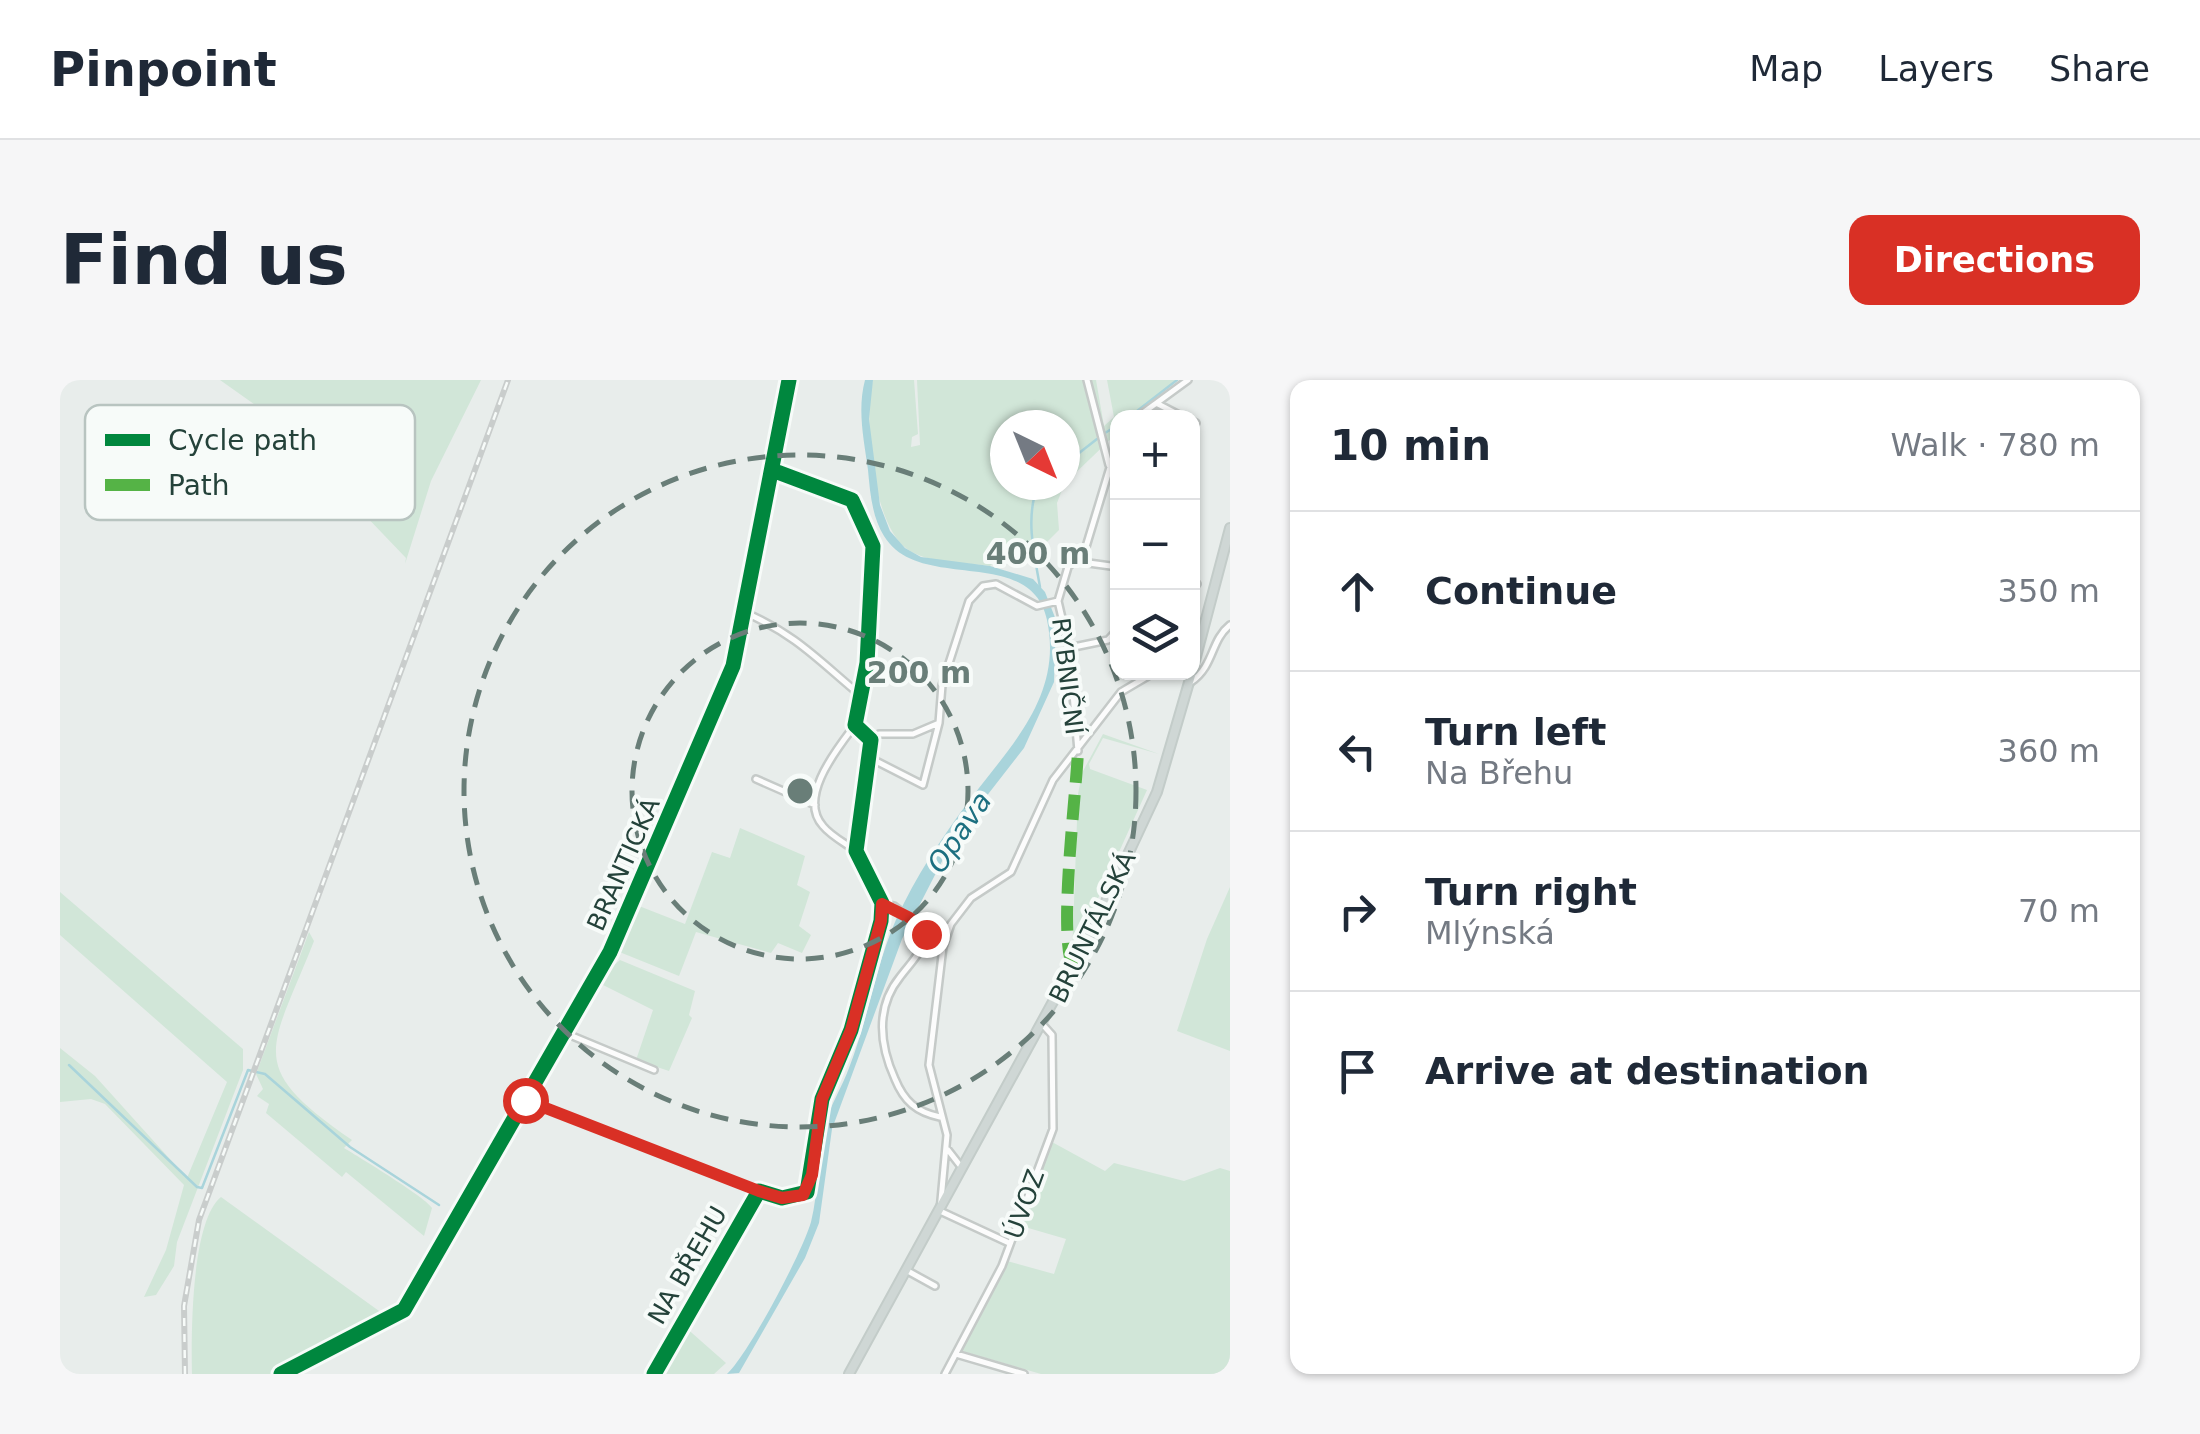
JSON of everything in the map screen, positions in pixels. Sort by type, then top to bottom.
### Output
[{"type":"main road","name":"BRUNTÁLSKÁ","points":[[1200,640],[1230,528]]},
{"type":"main road","name":"BRUNTÁLSKÁ","points":[[849,1374],[1043,1025],[1157,792],[1190,680]]},
{"type":"street","name":"BRANTICKÁ","points":[[281,1374],[393,1320],[404,1310],[610,952],[663,837],[733,666],[789,380]]},
{"type":"street","points":[[1082,560],[1110,468],[1087,380]]},
{"type":"street","points":[[1149,410],[1188,380]]},
{"type":"street","points":[[1158,404],[1170,410]]},
{"type":"street","points":[[772,470],[852,500],[873,546],[869,649],[855,724],[824,768],[815,805],[820,825],[856,851],[882,904],[894,906],[918,922],[926,934],[924,946],[895,982],[879,1038],[903,1098],[922,1112],[940,1116]]},
{"type":"street","points":[[871,759],[923,785],[939,723],[942,685],[975,593],[996,584],[1037,606],[1055,602],[1068,567],[1082,560],[1110,565]]},
{"type":"street","name":"RYBNIČNÍ","points":[[1055,602],[1069,648],[1078,751]]},
{"type":"street","points":[[744,612],[798,640],[860,694]]},
{"type":"street","points":[[1189,684],[1207,671],[1222,632],[1230,625]]},
{"type":"street","points":[[1069,648],[1110,638]]},
{"type":"street","points":[[926,934],[951,924],[971,898],[1011,872],[1053,780],[1122,692],[1142,680]]},
{"type":"street","points":[[871,740],[878,734],[913,734],[939,723]]},
{"type":"street","points":[[855,724],[871,740],[856,851]]},
{"type":"street","points":[[756,779],[815,805]]},
{"type":"street","name":"NA BŘEHU","points":[[654,1374],[759,1191],[782,1198],[807,1192],[822,1099],[851,1030],[881,921],[882,904]]},
{"type":"street","name":"BRUNTÁLSKÁ","points":[[951,924],[943,947],[929,1065],[947,1147],[955,1164],[963,1169]]},
{"type":"street","name":"ÚVOZ","points":[[945,1374],[1002,1266],[1053,1129],[1052,1034],[1043,1025]]},
{"type":"street","points":[[565,1033],[654,1070]]},
{"type":"street","points":[[525,1100],[759,1191]]},
{"type":"street","name":"BRUNTÁLSKÁ","points":[[940,1211],[947,1147]]},
{"type":"street","points":[[940,1211],[1009,1242]]},
{"type":"street","points":[[906,1270],[935,1286]]},
{"type":"street","points":[[956,1354],[1024,1374]]},
{"type":"green space","points":[[220,380],[481,380],[431,481],[405,564],[406,558],[370,520],[415,520],[415,405],[255,405]]},
{"type":"green space","points":[[873,380],[914,380],[918,434],[912,437],[911,447],[920,445],[917,380],[1096,380],[1104,426],[1110,421],[1110,440],[1080,469],[1080,410],[990,410],[990,500],[1058,500],[1059,530],[1027,562],[1003,553],[990,566],[947,562],[907,549],[886,518],[873,470]]},
{"type":"green space","points":[[1107,380],[1175,380],[1143,410],[1113,410]]},
{"type":"green space","points":[[1103,734],[1159,754],[1103,738],[1089,764],[1090,769],[1147,790],[1072,956],[1078,794],[1082,773]]},
{"type":"green space","points":[[740,828],[805,856],[797,885],[810,892],[799,926],[811,935],[802,953],[778,943],[771,953],[696,932],[679,976],[617,951],[639,906],[685,924],[712,852],[730,858]]},
{"type":"green space","points":[[1230,887],[1230,1051],[1177,1031],[1207,939]]},
{"type":"green space","points":[[60,892],[243,1049],[243,1070],[177,1242],[174,1266],[156,1295],[144,1297],[166,1250],[184,1185],[105,1104],[91,1099],[60,1102],[60,1048],[95,1076],[187,1178],[227,1082],[60,935]]},
{"type":"green space","points":[[309,932],[314,941],[278,1033],[276,1054],[281,1073],[294,1093],[352,1140],[344,1148],[428,1203],[432,1208],[424,1236],[346,1172],[342,1177],[266,1113],[269,1104],[257,1096],[263,1089],[256,1074]]},
{"type":"green space","points":[[620,960],[695,991],[689,1015],[692,1018],[669,1071],[636,1060],[653,1010],[603,985],[607,971]]},
{"type":"green space","points":[[1052,1142],[1105,1171],[1114,1163],[1184,1181],[1220,1168],[1230,1171],[1230,1374],[1041,1374],[962,1351],[1007,1261],[1054,1274],[1066,1239],[1018,1225]]},
{"type":"green space","points":[[221,1197],[386,1316],[272,1374],[192,1374],[198,1254],[211,1210]]},
{"type":"green space","points":[[684,1326],[726,1363],[714,1374],[656,1374]]},
{"type":"water","points":[[865,380],[873,380],[869,419],[880,505],[890,531],[905,548],[921,557],[990,566],[1033,579],[1045,592],[1056,620],[1054,682],[1024,748],[954,838],[902,939],[832,1129],[819,1223],[805,1258],[739,1373],[727,1374],[761,1325],[806,1237],[814,1210],[825,1124],[856,1047],[895,923],[939,844],[1022,731],[1048,669],[1047,620],[1037,597],[1020,583],[998,575],[922,563],[900,553],[884,536],[872,504],[863,436]]},
{"type":"waterway","points":[[1138,410],[1177,380]]},
{"type":"waterway","points":[[1105,433],[1110,430]]},
{"type":"waterway","points":[[1080,452],[1097,439]]},
{"type":"waterway","points":[[1034,500],[1031,523],[1040,587]]},
{"type":"waterway","points":[[69,1065],[197,1187],[202,1188],[248,1070],[265,1074],[350,1147],[439,1205]]},
{"type":"railway","points":[[185,1374],[184,1306],[199,1220],[508,380]]},
{"type":"marked path","points":[[1073,967],[1067,897],[1078,751]]},
{"type":"cycle path","points":[[281,1374],[404,1310],[610,952],[733,666],[789,380]]},
{"type":"cycle path","points":[[654,1374],[759,1191],[782,1198],[807,1192],[822,1099],[851,1030],[881,921],[882,903],[856,851],[871,740],[855,725],[867,663],[873,546],[852,500],[772,470]]},
{"type":"route","points":[[525,1100],[759,1191],[782,1198],[803,1195],[812,1175],[822,1099],[851,1030],[881,921],[882,904],[894,906],[918,922],[926,934]]},
{"type":"water label","name":"Opava","points":[[959,832]]}]
